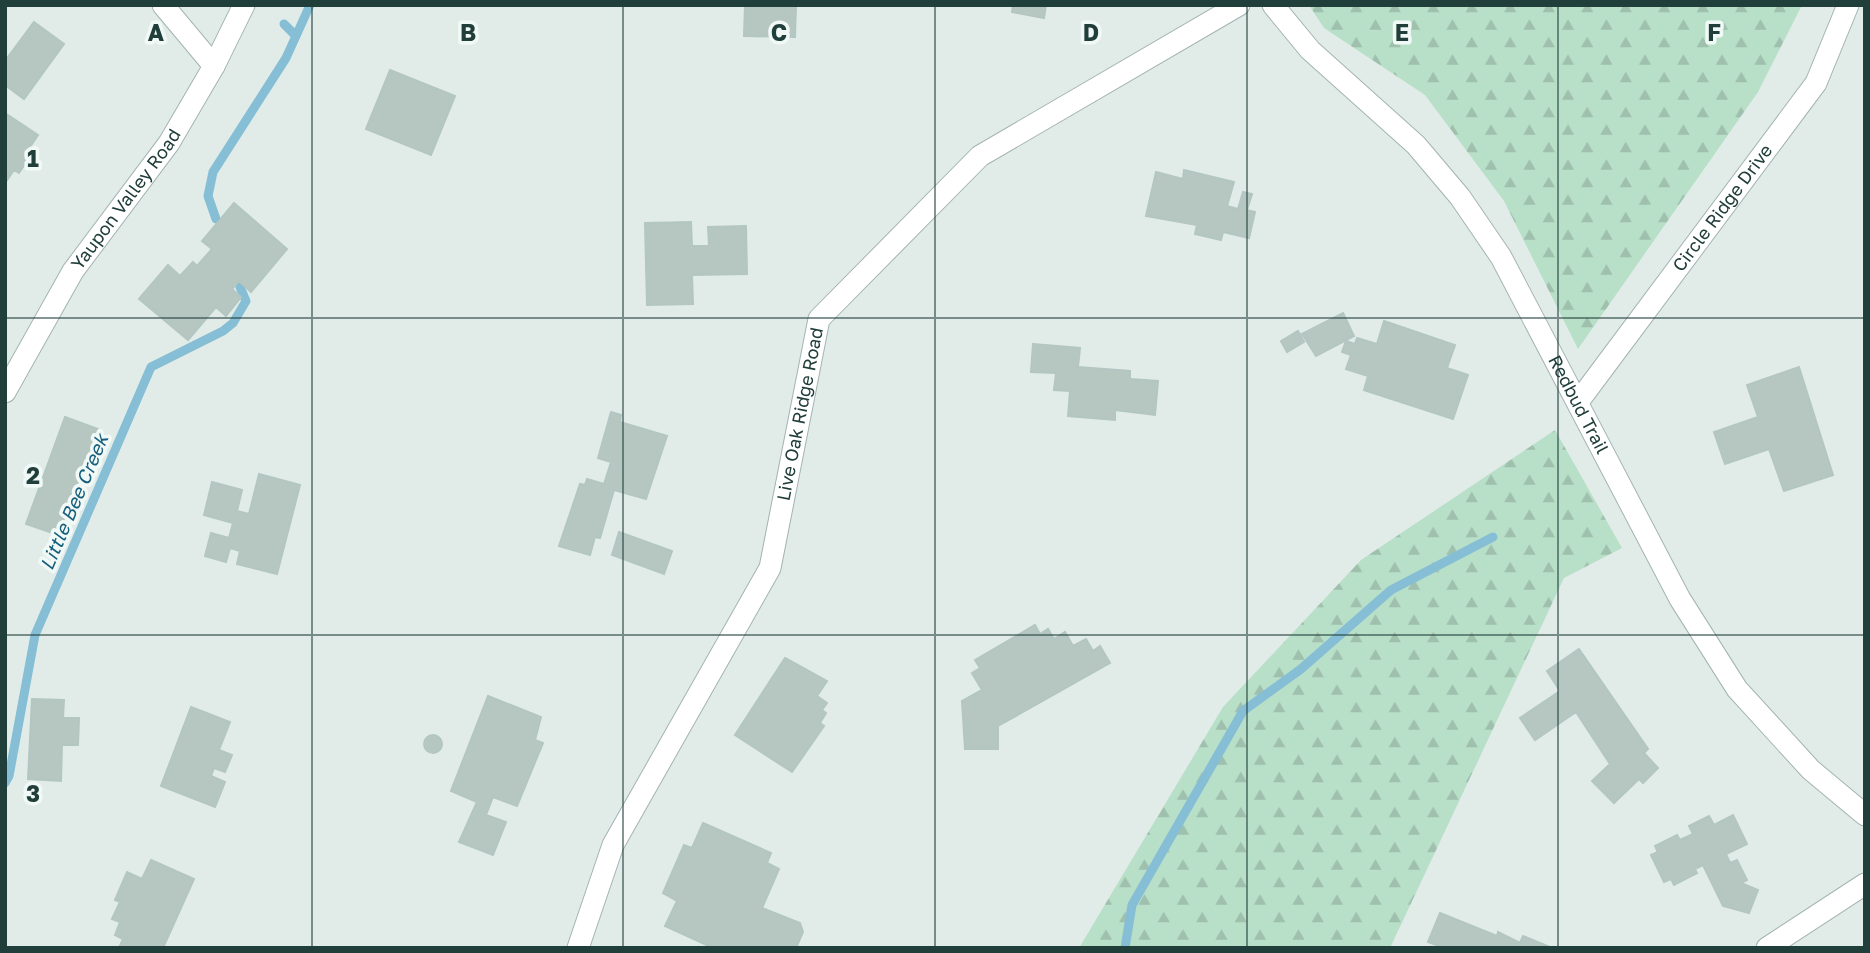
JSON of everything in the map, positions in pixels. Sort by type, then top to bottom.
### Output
[{"type":"street","points":[[163,5],[214,66]]},
{"type":"street","name":"Yaupon Valley Road","points":[[5,391],[74,271],[169,144],[214,66],[244,5]]},
{"type":"street","name":"Live Oak Ridge Road","points":[[578,948],[613,845],[769,568],[819,319],[980,156],[1239,5]]},
{"type":"street","name":"Redbud Trail","points":[[1273,5],[1310,50],[1416,145],[1460,197],[1501,257],[1680,599],[1737,690],[1811,770],[1865,816]]},
{"type":"street","name":"Circle Ridge Drive","points":[[1578,402],[1816,83],[1848,5]]},
{"type":"street","points":[[1767,948],[1865,884]]},
{"type":"green space","points":[[1309,5],[1802,5],[1758,92],[1578,349],[1504,201],[1425,95],[1324,28]]},
{"type":"green space","points":[[1555,430],[1622,548],[1564,578],[1390,948],[1079,948],[1223,707],[1361,560]]},
{"type":"building","points":[[745,5],[796,5],[795,37],[744,36]]},
{"type":"building","points":[[1013,5],[1046,5],[1044,18],[1012,12]]},
{"type":"building","points":[[34,22],[64,44],[24,99],[5,85],[5,61]]},
{"type":"building","points":[[390,70],[455,96],[431,155],[366,129]]},
{"type":"building","points":[[5,113],[38,135],[24,156],[29,158],[19,173],[14,170],[5,183]]},
{"type":"building","points":[[1184,170],[1234,182],[1227,206],[1238,209],[1243,192],[1252,194],[1247,210],[1255,212],[1249,238],[1223,232],[1221,240],[1195,234],[1197,225],[1146,216],[1156,172],[1183,179]]},
{"type":"building","points":[[234,203],[287,249],[251,292],[239,281],[232,289],[241,297],[226,316],[216,307],[188,340],[139,299],[168,265],[180,276],[193,262],[197,266],[212,249],[202,241]]},
{"type":"building","points":[[691,222],[692,246],[709,246],[708,227],[746,226],[747,274],[692,275],[693,304],[647,305],[645,223]]},
{"type":"building","points":[[1343,313],[1354,336],[1316,356],[1302,334]]},
{"type":"building","points":[[1384,321],[1455,345],[1447,368],[1468,375],[1453,419],[1364,390],[1368,376],[1346,369],[1351,355],[1342,352],[1346,341],[1355,344],[1357,338],[1377,344]]},
{"type":"building","points":[[1298,331],[1304,342],[1287,352],[1281,341]]},
{"type":"building","points":[[1033,344],[1080,348],[1078,367],[1130,371],[1130,379],[1158,381],[1155,415],[1115,410],[1115,420],[1068,416],[1070,391],[1054,390],[1056,373],[1031,372]]},
{"type":"building","points":[[1799,367],[1833,475],[1784,491],[1769,449],[1725,464],[1714,432],[1758,417],[1747,385]]},
{"type":"building","points":[[611,412],[621,415],[620,422],[667,436],[646,499],[614,490],[600,538],[595,537],[590,555],[559,546],[580,484],[585,485],[587,479],[604,484],[611,462],[598,458]]},
{"type":"building","points":[[65,417],[98,429],[58,535],[26,524]]},
{"type":"building","points":[[259,474],[300,485],[277,574],[237,564],[240,551],[230,548],[226,562],[205,556],[211,533],[229,538],[233,523],[204,515],[212,482],[242,490],[237,511],[249,514]]},
{"type":"building","points":[[619,532],[672,551],[664,574],[612,555]]},
{"type":"building","points":[[1035,625],[1040,634],[1048,629],[1054,639],[1065,632],[1073,646],[1086,639],[1093,651],[1100,646],[1110,663],[998,726],[998,749],[965,749],[962,701],[982,690],[972,673],[980,668],[975,660]]},
{"type":"building","points":[[1579,649],[1648,749],[1644,753],[1658,768],[1643,783],[1639,779],[1614,803],[1592,781],[1610,764],[1576,712],[1535,740],[1520,718],[1560,691],[1547,671]]},
{"type":"building","points":[[785,658],[827,681],[817,696],[827,703],[822,710],[826,713],[820,723],[824,726],[792,772],[735,735]]},
{"type":"building","points":[[488,696],[541,717],[535,740],[543,743],[517,806],[493,797],[486,815],[506,822],[493,855],[459,842],[477,802],[451,791]]},
{"type":"building","points":[[32,699],[64,700],[63,718],[79,718],[78,745],[62,745],[61,781],[28,779]]},
{"type":"building","points":[[191,707],[230,722],[219,750],[232,755],[225,772],[214,768],[211,776],[225,782],[215,807],[161,786]]},
{"type":"building","points":[[429,735],[437,735],[442,744],[440,751],[429,753],[424,748],[424,740]]},
{"type":"building","points":[[1733,815],[1747,844],[1726,854],[1730,863],[1737,860],[1747,880],[1741,883],[1758,890],[1749,913],[1723,906],[1703,865],[1695,869],[1697,873],[1674,885],[1671,879],[1664,882],[1651,855],[1658,852],[1655,846],[1677,835],[1680,840],[1693,834],[1689,826],[1709,816],[1714,825]]},
{"type":"building","points":[[703,823],[771,853],[767,863],[779,869],[762,908],[800,923],[803,932],[796,948],[711,947],[665,926],[677,901],[663,893],[684,845],[692,848]]},
{"type":"building","points":[[151,860],[194,879],[163,948],[119,948],[123,939],[115,935],[120,922],[112,919],[120,902],[115,900],[127,872],[142,879]]},
{"type":"building","points":[[1440,913],[1497,936],[1498,932],[1520,943],[1523,936],[1552,948],[1444,948],[1428,942]]},
{"type":"waterway","name":"Little Bee Creek","points":[[216,219],[208,196],[213,172],[286,58],[310,5]]},
{"type":"waterway","points":[[284,24],[296,36]]},
{"type":"waterway","name":"Little Bee Creek","points":[[5,783],[9,776],[35,635],[151,367],[223,331],[233,323],[246,301],[240,287]]},
{"type":"waterway","points":[[1125,948],[1132,905],[1243,711],[1301,669],[1391,590],[1493,537]]}]
